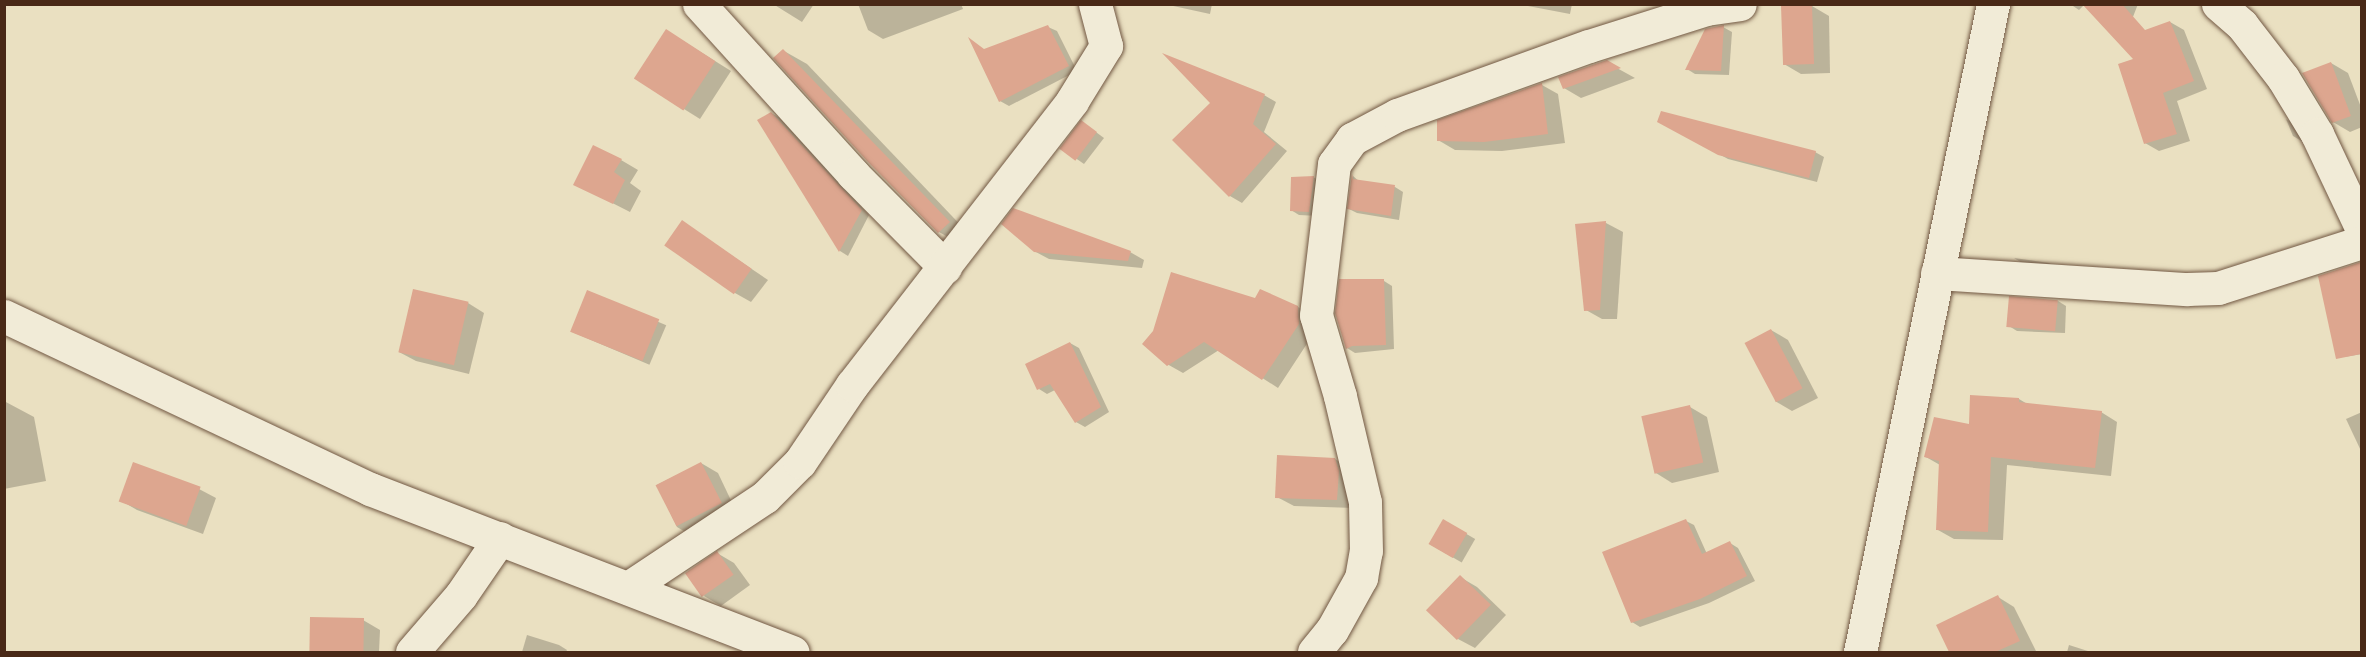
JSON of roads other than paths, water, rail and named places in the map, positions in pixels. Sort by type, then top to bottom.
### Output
[{"type":"street","points":[[699,4],[853,174],[945,267]]},
{"type":"street","points":[[628,588],[765,497],[800,462],[852,385],[1072,101],[1101,56],[1106,46],[1095,4]]},
{"type":"street","points":[[1314,652],[1332,630],[1361,579],[1366,551],[1365,502],[1340,396],[1316,315],[1334,164],[1352,139],[1397,115],[1599,42],[1706,9],[1740,4]]},
{"type":"street","points":[[1860,652],[1993,4]]},
{"type":"street","points":[[2217,4],[2242,25],[2283,78],[2317,134],[2361,229]]},
{"type":"street","points":[[1938,273],[2187,289],[2218,288],[2361,242]]},
{"type":"street","points":[[4,316],[370,489],[794,652]]},
{"type":"street","points":[[412,652],[461,595],[500,538]]}]
